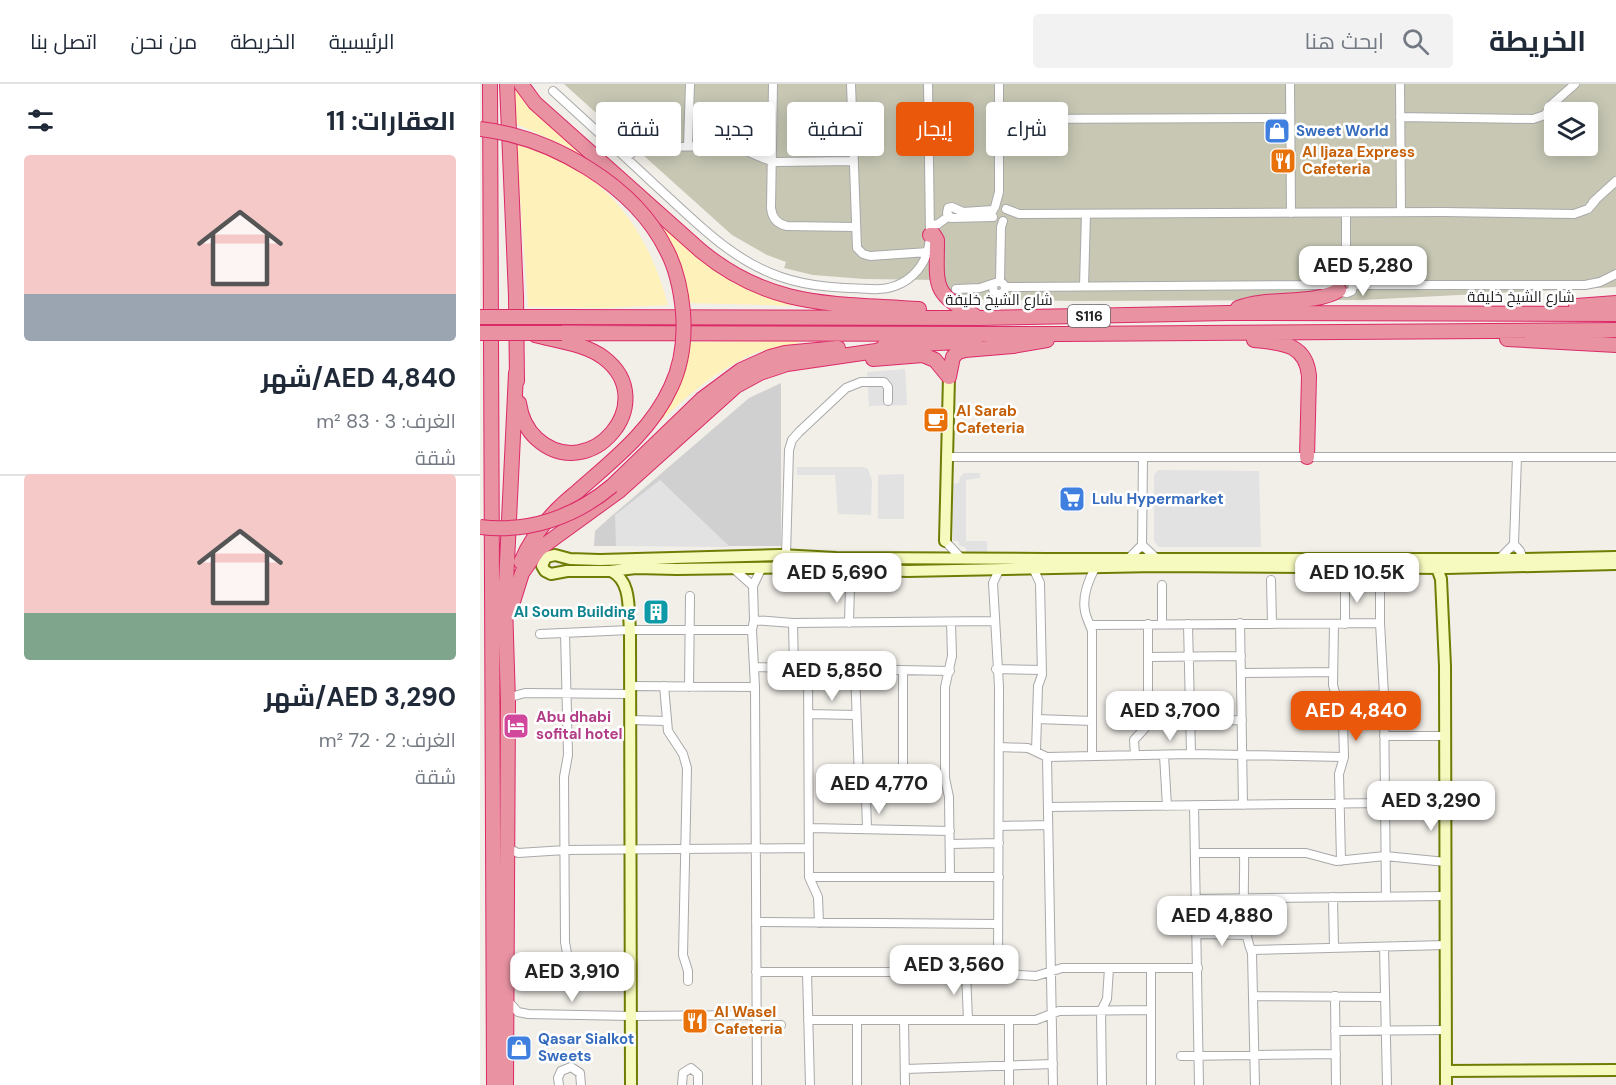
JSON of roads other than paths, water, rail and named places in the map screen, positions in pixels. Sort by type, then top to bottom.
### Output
[{"type":"highway","points":[[490,84],[494,1085]]},
{"type":"highway","points":[[506,1085],[508,702],[506,586],[516,373],[516,296],[507,84]]},
{"type":"highway","points":[[521,84],[535,103],[701,251],[744,280],[776,294],[809,301],[934,310],[956,317]]},
{"type":"highway","points":[[480,129],[519,137],[553,150],[584,166],[631,203],[655,230],[668,251],[682,298],[684,332],[682,354],[672,386],[662,406],[641,434],[552,514],[523,556],[512,588],[506,634]]},
{"type":"highway","points":[[930,230],[936,238],[937,280],[941,292],[954,305],[979,318]]},
{"type":"highway","points":[[1229,313],[1247,304],[1322,297],[1341,283]]},
{"type":"highway","points":[[1553,314],[1572,306],[1616,303]]},
{"type":"highway","name":"شارع الشيخ خليفة","points":[[480,317],[979,318],[1229,313],[1616,314]]},
{"type":"highway","name":"S116","points":[[480,333],[527,333],[561,338],[1616,330]]},
{"type":"highway","points":[[1374,332],[1388,337],[1484,338],[1616,345]]},
{"type":"highway","points":[[480,526],[515,527],[558,518],[592,501],[612,486],[714,388],[755,363],[770,357],[799,351],[977,341],[999,333]]},
{"type":"highway","points":[[1236,333],[1250,340],[1286,344],[1299,351],[1304,357],[1309,376],[1306,457]]},
{"type":"highway","points":[[950,377],[953,357],[962,351],[1023,345],[1064,334]]},
{"type":"highway","points":[[516,373],[522,417],[527,427],[541,442],[550,448],[568,452],[586,450],[603,442],[617,428],[624,410],[622,381],[603,357],[561,338]]},
{"type":"highway","points":[[506,634],[518,581],[527,564],[539,549],[619,491],[736,386],[768,369],[797,362],[880,351],[892,346]]},
{"type":"highway","points":[[702,417],[756,382],[784,370],[805,366],[923,355],[935,360],[950,377]]},
{"type":"street","points":[[688,146],[690,84]]},
{"type":"street","points":[[773,84],[771,212],[778,223],[787,226],[855,227]]},
{"type":"street","points":[[851,84],[856,245],[860,252],[867,255],[928,252]]},
{"type":"street","points":[[553,92],[728,249],[759,268],[792,281],[815,286],[887,289],[903,283],[916,273],[928,252],[930,230],[928,84]]},
{"type":"street","points":[[999,84],[1000,102]]},
{"type":"street","points":[[1290,84],[1291,213]]},
{"type":"street","points":[[1400,84],[1401,212]]},
{"type":"street","points":[[1400,117],[1525,117],[1542,112],[1575,84]]},
{"type":"street","points":[[1068,119],[1290,118]]},
{"type":"street","points":[[626,158],[642,147],[688,146],[735,147],[772,161],[854,161]]},
{"type":"street","points":[[999,156],[999,192],[994,212],[998,222],[1019,214]]},
{"type":"street","points":[[930,230],[949,216],[947,210],[952,207],[963,212],[994,212],[1000,206],[1019,214],[1566,213],[1582,209],[1595,201],[1616,181]]},
{"type":"street","points":[[999,192],[1007,216],[1001,227],[1000,284]]},
{"type":"street","points":[[956,289],[1000,284],[1323,285],[1341,283],[1352,280],[1354,285],[1352,291],[1347,293],[1341,283],[1346,213]]},
{"type":"street","points":[[1084,286],[1086,214]]},
{"type":"street","points":[[1354,285],[1585,285],[1600,282],[1616,274]]},
{"type":"street","points":[[980,288],[995,292],[993,289],[1000,284]]},
{"type":"street","points":[[939,557],[945,541],[950,377]]},
{"type":"street","points":[[786,555],[789,456],[790,445],[795,436],[842,391],[856,383],[884,382],[888,387],[888,401]]},
{"type":"street","points":[[1500,562],[1514,544],[1517,456]]},
{"type":"street","points":[[946,457],[1616,457]]},
{"type":"street","points":[[1131,558],[1142,545],[1143,457]]},
{"type":"street","points":[[945,541],[961,558]]},
{"type":"street","points":[[1514,544],[1523,559]]},
{"type":"street","points":[[1142,545],[1156,558]]},
{"type":"street","points":[[1616,557],[1523,559],[1500,562],[1442,571],[1386,567],[1156,566],[907,571],[823,567],[733,567],[636,568],[610,571],[567,571],[551,574],[543,569],[542,562],[546,557],[552,555],[570,559],[600,560],[786,555],[814,557],[1156,558],[1500,562],[1616,564]]},
{"type":"street","points":[[733,567],[740,562],[805,561],[814,557]]},
{"type":"street","points":[[733,567],[753,586]]},
{"type":"street","points":[[757,1085],[755,687],[752,630],[753,586],[762,567]]},
{"type":"street","points":[[1372,567],[1380,580]]},
{"type":"street","points":[[1386,567],[1380,580],[1384,695],[1386,896]]},
{"type":"street","points":[[631,1085],[630,630],[627,590],[630,576],[636,568]]},
{"type":"street","points":[[1033,568],[1040,584]]},
{"type":"street","points":[[1036,751],[1038,686],[1042,675],[1040,584],[1046,568]]},
{"type":"street","points":[[1080,568],[1087,582]]},
{"type":"street","points":[[1092,756],[1092,634],[1084,610],[1087,582],[1095,568]]},
{"type":"street","points":[[985,570],[993,583]]},
{"type":"street","points":[[998,974],[999,687],[996,669],[993,583],[999,570]]},
{"type":"street","points":[[610,571],[622,579],[627,590]]},
{"type":"street","points":[[1442,571],[1446,736],[1446,1085]]},
{"type":"street","points":[[1271,580],[1272,624]]},
{"type":"street","points":[[1345,583],[1345,624]]},
{"type":"street","points":[[1162,585],[1162,624]]},
{"type":"street","points":[[849,622],[850,586]]},
{"type":"street","points":[[689,687],[690,596]]},
{"type":"street","points":[[754,620],[794,623],[994,621]]},
{"type":"street","points":[[950,877],[949,797],[945,778],[945,687],[952,656],[951,622]]},
{"type":"street","points":[[794,623],[794,669]]},
{"type":"street","points":[[1240,623],[1243,805]]},
{"type":"street","points":[[1090,625],[1380,623]]},
{"type":"street","points":[[1134,755],[1134,742],[1148,722],[1148,624]]},
{"type":"street","points":[[1188,624],[1191,754]]},
{"type":"street","points":[[1334,624],[1335,696],[1343,722],[1344,757],[1339,774],[1341,861]]},
{"type":"street","points":[[540,634],[630,630],[752,630]]},
{"type":"street","points":[[521,964],[561,965],[568,962],[565,942],[564,850],[564,777],[568,755],[565,633]]},
{"type":"street","points":[[1148,657],[1241,656]]},
{"type":"street","points":[[754,667],[903,672],[950,671]]},
{"type":"street","points":[[808,669],[809,877],[818,897],[819,923]]},
{"type":"street","points":[[996,669],[1042,670]]},
{"type":"street","points":[[855,670],[859,779],[866,798],[867,828]]},
{"type":"street","points":[[903,672],[903,779]]},
{"type":"street","points":[[1241,673],[1333,672]]},
{"type":"street","points":[[664,686],[669,734],[687,764],[682,956],[688,971],[688,981]]},
{"type":"street","points":[[508,702],[521,693],[629,690],[664,686],[755,687]]},
{"type":"street","points":[[1335,696],[1384,695]]},
{"type":"street","points":[[1120,704],[1190,707]]},
{"type":"street","points":[[808,714],[856,715]]},
{"type":"street","points":[[1037,719],[1092,720]]},
{"type":"street","points":[[630,720],[667,721]]},
{"type":"street","points":[[1190,722],[1242,720]]},
{"type":"street","points":[[1384,736],[1446,736]]},
{"type":"street","points":[[999,747],[1028,747],[1047,757],[1191,754],[1344,757]]},
{"type":"street","points":[[1164,755],[1167,806]]},
{"type":"street","points":[[1047,757],[1053,1085]]},
{"type":"street","points":[[859,779],[945,778]]},
{"type":"street","points":[[1048,807],[1385,803]]},
{"type":"street","points":[[1194,805],[1199,1085]]},
{"type":"street","points":[[999,826],[1048,825]]},
{"type":"street","points":[[809,828],[950,831]]},
{"type":"street","points":[[950,844],[999,843]]},
{"type":"street","points":[[508,848],[518,853],[564,850],[809,848]]},
{"type":"street","points":[[1195,853],[1311,853],[1341,861],[1385,856],[1446,862]]},
{"type":"street","points":[[1244,853],[1246,935],[1252,950],[1255,1085]]},
{"type":"street","points":[[809,877],[999,877]]},
{"type":"street","points":[[1196,899],[1446,896]]},
{"type":"street","points":[[1333,897],[1334,948]]},
{"type":"street","points":[[756,922],[998,924]]},
{"type":"street","points":[[1197,934],[1246,935]]},
{"type":"street","points":[[1252,950],[1446,945]]},
{"type":"street","points":[[1384,947],[1387,1085]]},
{"type":"street","points":[[756,972],[966,972],[1036,975],[1062,968],[1198,968]]},
{"type":"street","points":[[1102,1085],[1101,1011],[1107,999],[1109,968]]},
{"type":"street","points":[[1150,1085],[1151,968]]},
{"type":"street","points":[[807,972],[810,1085]]},
{"type":"street","points":[[966,972],[968,1020]]},
{"type":"street","points":[[1253,996],[1385,997]]},
{"type":"street","points":[[1335,996],[1336,1085]]},
{"type":"street","points":[[507,1001],[523,1014],[631,1017],[756,1015]]},
{"type":"street","points":[[808,1020],[1038,1020],[1052,1012],[1151,1010]]},
{"type":"street","points":[[857,1020],[857,1085]]},
{"type":"street","points":[[904,1020],[905,1085]]},
{"type":"street","points":[[1009,1020],[1009,1085]]},
{"type":"street","points":[[756,1025],[781,1025]]},
{"type":"street","points":[[1335,1030],[1446,1030]]},
{"type":"street","points":[[1181,1056],[1336,1054]]},
{"type":"street","points":[[905,1069],[1053,1064]]},
{"type":"street","points":[[559,1085],[558,1078],[561,1071],[571,1067],[580,1073],[581,1085]]},
{"type":"street","points":[[682,1085],[683,1073],[691,1068],[698,1074],[698,1085]]},
{"type":"street","points":[[506,1070],[513,1085]]},
{"type":"street","points":[[1446,1071],[1616,1070]]},
{"type":"place","name":"Sweet World","points":[[1277,131]]},
{"type":"place","name":"Al Ijaza Express Cafeteria","points":[[1283,161]]},
{"type":"place","name":"Al Sarab Cafeteria","points":[[936,420]]},
{"type":"place","name":"Lulu Hypermarket","points":[[1072,499]]},
{"type":"place","name":"Al Soum Building","points":[[656,612]]},
{"type":"place","name":"Abu dhabi sofital hotel","points":[[516,726]]},
{"type":"place","name":"Al Wasel Cafeteria","points":[[695,1021]]},
{"type":"place","name":"Qasar Sialkot Sweets","points":[[519,1048]]}]
